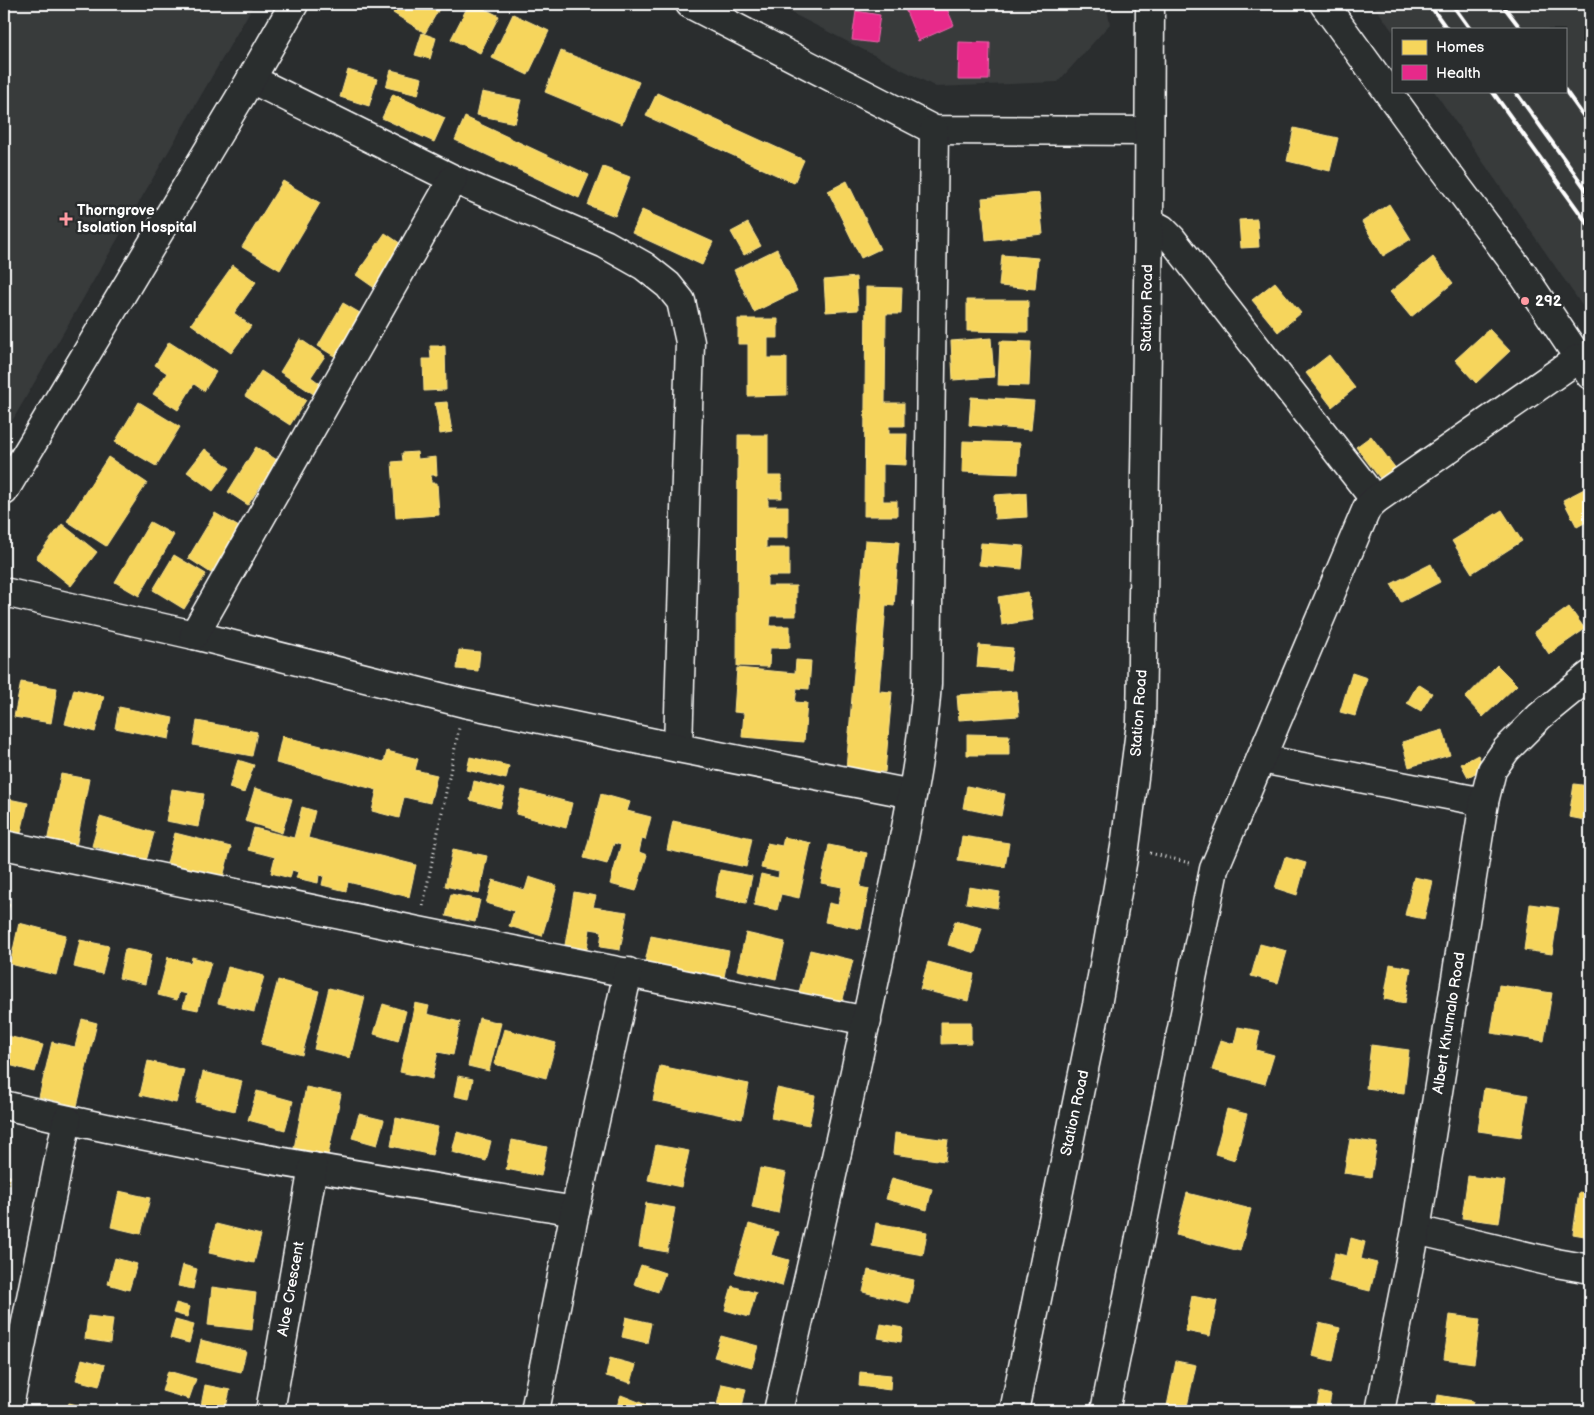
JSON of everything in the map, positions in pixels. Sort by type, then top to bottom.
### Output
[{"type":"street","points":[[4,491],[294,4]]},
{"type":"street","points":[[690,4],[934,130],[1149,131]]},
{"type":"street","name":"Station Road","points":[[1014,1411],[1097,1005],[1125,847],[1141,723],[1149,222],[1150,4]]},
{"type":"street","points":[[1105,1411],[1214,868],[1367,508],[1375,500],[1584,366],[1524,276],[1324,4]]},
{"type":"street","points":[[251,79],[453,179],[605,244],[644,266],[668,285],[681,301],[690,342],[678,748]]},
{"type":"street","points":[[778,1411],[867,1021],[912,794],[924,723],[927,684],[934,130]]},
{"type":"street","points":[[194,635],[453,179]]},
{"type":"street","points":[[1149,222],[1162,229],[1172,239],[1375,500]]},
{"type":"street","points":[[4,592],[194,635],[464,703],[678,748],[912,794]]},
{"type":"street","name":"Albert Khumalo Road","points":[[1380,1411],[1416,1230],[1484,802],[1492,770],[1506,750],[1540,716],[1590,675]]},
{"type":"street","points":[[1261,759],[1484,802]]},
{"type":"street","points":[[4,845],[418,931],[867,1021]]},
{"type":"street","points":[[536,1411],[575,1211],[628,972]]},
{"type":"street","points":[[4,1105],[67,1120],[313,1168],[575,1211]]},
{"type":"street","points":[[8,1411],[67,1120]]},
{"type":"street","name":"Aloe Crescent","points":[[270,1411],[313,1168]]},
{"type":"street","points":[[1416,1230],[1556,1263],[1590,1269]]},
{"type":"path","points":[[418,931],[464,703]]},
{"type":"path","points":[[1125,847],[1214,868]]},
{"type":"shaded area","name":"Thorngrove Isolation Hospital","points":[[4,4],[254,4],[4,435]]},
{"type":"shaded area","points":[[774,4],[1106,4],[1110,24],[1058,82],[936,87]]},
{"type":"shaded area","points":[[1373,4],[1590,4],[1590,317],[1435,92],[1566,92],[1566,28],[1392,28],[1392,31]]},
{"type":"building: Homes","points":[[399,4],[442,4],[425,33],[393,13]]},
{"type":"building: Homes","points":[[469,4],[475,4],[499,16],[480,53],[451,39]]},
{"type":"building: Homes","points":[[513,14],[549,31],[528,75],[492,58]]},
{"type":"building: Homes","points":[[422,33],[436,38],[430,59],[415,55]]},
{"type":"building: Homes","points":[[561,51],[639,82],[622,124],[545,92]]},
{"type":"building: Homes","points":[[348,70],[377,79],[369,106],[340,97]]},
{"type":"building: Homes","points":[[391,70],[422,78],[418,95],[386,87]]},
{"type":"building: Homes","points":[[482,92],[521,100],[515,123],[477,115]]},
{"type":"building: Homes","points":[[657,93],[804,160],[794,183],[646,116]]},
{"type":"building: Homes","points":[[393,94],[445,118],[434,142],[382,118]]},
{"type":"building: Homes","points":[[465,117],[589,175],[579,198],[455,140]]},
{"type":"building: Homes","points":[[1294,128],[1338,138],[1330,171],[1287,161]]},
{"type":"building: Homes","points":[[603,167],[630,177],[615,216],[588,205]]},
{"type":"building: Homes","points":[[283,181],[320,203],[280,270],[242,247]]},
{"type":"building: Homes","points":[[847,181],[880,249],[861,258],[828,191]]},
{"type":"building: Homes","points":[[1039,193],[1043,234],[986,240],[982,198]]},
{"type":"building: Homes","points":[[1389,204],[1411,239],[1383,256],[1362,222]]},
{"type":"building: Homes","points":[[642,210],[713,242],[702,265],[632,233]]},
{"type":"building: Homes","points":[[1257,219],[1259,247],[1241,248],[1239,220]]},
{"type":"building: Homes","points":[[748,223],[761,246],[744,255],[731,232]]},
{"type":"building: Homes","points":[[385,233],[404,246],[376,289],[356,275]]},
{"type":"building: Homes","points":[[777,249],[797,291],[754,312],[734,270]]},
{"type":"building: Homes","points":[[1002,255],[1038,258],[1035,289],[999,286]]},
{"type":"building: Homes","points":[[1433,257],[1453,283],[1411,317],[1390,292]]},
{"type":"building: Homes","points":[[233,265],[256,282],[234,313],[251,326],[231,353],[191,324]]},
{"type":"building: Homes","points":[[856,277],[858,310],[826,312],[824,280]]},
{"type":"building: Homes","points":[[1275,282],[1301,313],[1278,332],[1252,300]]},
{"type":"building: Homes","points":[[866,287],[902,288],[901,314],[886,314],[885,403],[904,403],[904,426],[889,426],[889,434],[907,434],[906,465],[883,464],[883,501],[897,501],[897,516],[864,516]]},
{"type":"building: Homes","points":[[967,300],[1028,300],[1028,332],[967,331]]},
{"type":"building: Homes","points":[[343,303],[365,316],[339,359],[318,346]]},
{"type":"building: Homes","points":[[738,319],[778,319],[778,338],[768,338],[768,358],[787,358],[787,395],[748,396],[748,344],[738,344]]},
{"type":"building: Homes","points":[[1489,329],[1510,351],[1476,383],[1455,360]]},
{"type":"building: Homes","points":[[991,338],[994,377],[953,380],[951,341]]},
{"type":"building: Homes","points":[[300,339],[325,356],[311,377],[322,385],[315,395],[280,372]]},
{"type":"building: Homes","points":[[1000,341],[1031,342],[1029,386],[998,385]]},
{"type":"building: Homes","points":[[169,342],[216,372],[204,391],[194,384],[178,410],[153,394],[167,373],[155,365]]},
{"type":"building: Homes","points":[[430,346],[445,346],[446,390],[424,391],[423,359],[431,359]]},
{"type":"building: Homes","points":[[1329,355],[1355,388],[1332,407],[1306,373]]},
{"type":"building: Homes","points":[[261,371],[306,400],[290,425],[245,396]]},
{"type":"building: Homes","points":[[971,397],[1034,401],[1031,430],[969,425]]},
{"type":"building: Homes","points":[[139,402],[180,427],[156,466],[115,442]]},
{"type":"building: Homes","points":[[447,402],[452,432],[440,434],[435,403]]},
{"type":"building: Homes","points":[[738,435],[768,435],[768,476],[782,476],[782,498],[768,498],[768,506],[788,506],[788,538],[766,538],[766,548],[789,548],[789,576],[767,576],[767,586],[796,586],[796,616],[771,616],[770,626],[790,626],[790,648],[770,648],[769,667],[737,666]]},
{"type":"building: Homes","points":[[1371,436],[1397,470],[1382,481],[1356,447]]},
{"type":"building: Homes","points":[[963,441],[1020,443],[1018,474],[962,472]]},
{"type":"building: Homes","points":[[256,447],[277,460],[248,505],[228,492]]},
{"type":"building: Homes","points":[[205,449],[230,468],[213,491],[187,472]]},
{"type":"building: Homes","points":[[417,452],[418,459],[436,457],[437,475],[431,475],[431,483],[437,483],[439,515],[396,518],[392,462],[403,461],[402,453]]},
{"type":"building: Homes","points":[[108,457],[147,483],[106,546],[67,521]]},
{"type":"building: Homes","points":[[1590,486],[1590,520],[1577,527],[1563,500]]},
{"type":"building: Homes","points":[[1026,493],[1027,517],[995,519],[994,495]]},
{"type":"building: Homes","points":[[1502,510],[1522,541],[1472,573],[1452,541]]},
{"type":"building: Homes","points":[[215,513],[239,527],[211,573],[188,558]]},
{"type":"building: Homes","points":[[150,522],[174,535],[139,596],[115,582]]},
{"type":"building: Homes","points":[[62,524],[97,552],[71,586],[36,558]]},
{"type":"building: Homes","points":[[865,540],[899,542],[894,606],[886,605],[879,691],[892,692],[885,772],[846,769]]},
{"type":"building: Homes","points":[[981,543],[1024,546],[1022,569],[979,565]]},
{"type":"building: Homes","points":[[174,555],[206,574],[184,609],[153,590]]},
{"type":"building: Homes","points":[[1431,564],[1440,582],[1401,602],[1391,584]]},
{"type":"building: Homes","points":[[1028,592],[1033,620],[1002,625],[998,597]]},
{"type":"building: Homes","points":[[1569,607],[1585,629],[1549,654],[1534,632]]},
{"type":"building: Homes","points":[[979,645],[1013,648],[1010,670],[977,667]]},
{"type":"building: Homes","points":[[459,650],[480,652],[478,671],[457,669]]},
{"type":"building: Homes","points":[[796,660],[811,661],[809,689],[797,688],[795,702],[807,703],[804,742],[742,737],[744,713],[734,712],[737,668],[795,673]]},
{"type":"building: Homes","points":[[1497,665],[1517,685],[1483,717],[1465,698]]},
{"type":"building: Homes","points":[[1352,673],[1367,678],[1355,716],[1340,712]]},
{"type":"building: Homes","points":[[21,682],[57,688],[51,723],[14,717]]},
{"type":"building: Homes","points":[[1418,684],[1432,693],[1421,711],[1407,703]]},
{"type":"building: Homes","points":[[74,689],[104,696],[95,732],[65,724]]},
{"type":"building: Homes","points":[[1017,691],[1019,716],[959,720],[957,695]]},
{"type":"building: Homes","points":[[119,707],[173,718],[169,739],[115,728]]},
{"type":"building: Homes","points":[[197,721],[257,732],[252,756],[193,745]]},
{"type":"building: Homes","points":[[1443,730],[1450,755],[1409,767],[1402,742]]},
{"type":"building: Homes","points":[[967,734],[1009,735],[1009,755],[967,755]]},
{"type":"building: Homes","points":[[282,736],[384,762],[387,751],[418,759],[415,770],[437,775],[430,803],[404,797],[399,818],[372,811],[377,790],[276,763]]},
{"type":"building: Homes","points":[[1478,755],[1484,768],[1468,777],[1461,764]]},
{"type":"building: Homes","points":[[470,757],[509,766],[506,779],[467,770]]},
{"type":"building: Homes","points":[[238,760],[254,765],[244,793],[229,788]]},
{"type":"building: Homes","points":[[61,774],[89,779],[76,847],[47,842]]},
{"type":"building: Homes","points":[[474,781],[505,789],[500,808],[470,800]]},
{"type":"building: Homes","points":[[1574,784],[1590,786],[1590,821],[1569,817]]},
{"type":"building: Homes","points":[[967,786],[1005,794],[1001,816],[963,808]]},
{"type":"building: Homes","points":[[255,788],[292,799],[282,833],[245,821]]},
{"type":"building: Homes","points":[[172,789],[204,794],[198,827],[166,821]]},
{"type":"building: Homes","points":[[522,790],[572,803],[566,828],[516,814]]},
{"type":"building: Homes","points":[[601,794],[630,802],[627,811],[651,817],[645,840],[642,839],[639,852],[647,855],[636,891],[610,884],[621,845],[614,843],[607,864],[584,858]]},
{"type":"building: Homes","points":[[4,798],[28,803],[20,837],[4,834]]},
{"type":"building: Homes","points":[[302,807],[315,811],[308,838],[416,865],[409,897],[348,882],[346,891],[322,885],[324,876],[319,875],[318,883],[296,878],[298,872],[292,870],[290,878],[271,873],[275,857],[248,850],[254,828],[294,838]]},
{"type":"building: Homes","points":[[100,817],[154,833],[146,861],[92,846]]},
{"type":"building: Homes","points":[[673,821],[752,838],[746,867],[667,850]]},
{"type":"building: Homes","points":[[175,833],[231,847],[223,877],[167,863]]},
{"type":"building: Homes","points":[[962,836],[1009,843],[1005,867],[958,860]]},
{"type":"building: Homes","points":[[784,837],[811,843],[799,898],[781,894],[777,910],[754,905],[761,874],[778,878],[779,872],[761,868],[767,843],[782,846]]},
{"type":"building: Homes","points":[[829,845],[867,853],[860,887],[869,889],[861,929],[825,922],[829,903],[838,905],[842,887],[821,883]]},
{"type":"building: Homes","points":[[453,849],[487,856],[479,894],[445,886]]},
{"type":"building: Homes","points":[[1285,857],[1306,863],[1297,895],[1275,888]]},
{"type":"building: Homes","points":[[720,870],[752,876],[746,903],[715,897]]},
{"type":"building: Homes","points":[[529,877],[557,886],[542,936],[509,926],[514,911],[486,903],[493,880],[525,890]]},
{"type":"building: Homes","points":[[1414,877],[1433,881],[1424,919],[1405,915]]},
{"type":"building: Homes","points":[[969,887],[1000,892],[997,908],[966,903]]},
{"type":"building: Homes","points":[[574,892],[596,896],[593,907],[627,912],[620,950],[600,947],[602,931],[590,929],[587,949],[565,945]]},
{"type":"building: Homes","points":[[451,894],[480,900],[475,922],[446,916]]},
{"type":"building: Homes","points":[[4,903],[10,904],[6,916],[4,915]]},
{"type":"building: Homes","points":[[1530,904],[1559,908],[1552,954],[1524,950]]},
{"type":"building: Homes","points":[[955,921],[982,928],[975,953],[948,945]]},
{"type":"building: Homes","points":[[4,923],[9,924],[4,944]]},
{"type":"building: Homes","points":[[19,923],[66,935],[56,975],[10,964]]},
{"type":"building: Homes","points":[[746,933],[785,942],[776,979],[737,970]]},
{"type":"building: Homes","points":[[651,936],[729,951],[724,977],[645,962]]},
{"type":"building: Homes","points":[[80,940],[109,946],[102,974],[74,967]]},
{"type":"building: Homes","points":[[1260,944],[1287,951],[1278,983],[1251,976]]},
{"type":"building: Homes","points":[[125,949],[151,954],[145,984],[119,978]]},
{"type":"building: Homes","points":[[810,950],[853,960],[842,1003],[799,992]]},
{"type":"building: Homes","points":[[168,957],[191,963],[192,957],[211,962],[198,1010],[183,1007],[187,994],[179,992],[177,1000],[158,995]]},
{"type":"building: Homes","points":[[928,962],[974,974],[968,1001],[920,989]]},
{"type":"building: Homes","points":[[1390,964],[1411,968],[1405,1003],[1384,999]]},
{"type":"building: Homes","points":[[228,967],[264,976],[254,1012],[218,1003]]},
{"type":"building: Homes","points":[[278,980],[319,991],[302,1055],[261,1044]]},
{"type":"building: Homes","points":[[1499,985],[1552,993],[1544,1041],[1491,1033]]},
{"type":"building: Homes","points":[[329,988],[365,997],[350,1058],[314,1049]]},
{"type":"building: Homes","points":[[415,1003],[429,1006],[427,1014],[460,1022],[453,1055],[438,1052],[432,1079],[400,1072]]},
{"type":"building: Homes","points":[[383,1004],[406,1011],[398,1041],[374,1034]]},
{"type":"building: Homes","points":[[479,1018],[501,1023],[489,1071],[468,1066]]},
{"type":"building: Homes","points":[[82,1019],[97,1023],[77,1106],[39,1097],[52,1042],[75,1047]]},
{"type":"building: Homes","points":[[941,1022],[971,1022],[971,1043],[941,1044]]},
{"type":"building: Homes","points":[[1238,1027],[1260,1031],[1256,1050],[1274,1055],[1265,1084],[1212,1070],[1221,1040],[1234,1044]]},
{"type":"building: Homes","points":[[504,1029],[556,1043],[546,1078],[494,1064]]},
{"type":"building: Homes","points":[[4,1035],[43,1045],[35,1072],[5,1064],[4,1067]]},
{"type":"building: Homes","points":[[1371,1045],[1409,1050],[1404,1093],[1366,1088]]},
{"type":"building: Homes","points":[[148,1061],[184,1070],[176,1103],[140,1095]]},
{"type":"building: Homes","points":[[660,1066],[749,1084],[742,1119],[653,1101]]},
{"type":"building: Homes","points":[[203,1072],[242,1081],[235,1111],[196,1102]]},
{"type":"building: Homes","points":[[458,1076],[473,1079],[469,1099],[454,1096]]},
{"type":"building: Homes","points":[[306,1087],[341,1094],[328,1155],[294,1148]]},
{"type":"building: Homes","points":[[777,1088],[815,1096],[809,1125],[771,1118]]},
{"type":"building: Homes","points":[[1484,1088],[1528,1095],[1521,1137],[1478,1131]]},
{"type":"building: Homes","points":[[257,1091],[293,1101],[285,1130],[248,1120]]},
{"type":"building: Homes","points":[[1227,1109],[1247,1114],[1235,1160],[1215,1154]]},
{"type":"building: Homes","points":[[359,1114],[384,1120],[377,1145],[352,1138]]},
{"type":"building: Homes","points":[[396,1118],[438,1127],[432,1155],[391,1146]]},
{"type":"building: Homes","points":[[457,1132],[491,1141],[486,1161],[452,1152]]},
{"type":"building: Homes","points":[[895,1133],[948,1140],[945,1161],[893,1154]]},
{"type":"building: Homes","points":[[1350,1139],[1377,1143],[1371,1177],[1344,1173]]},
{"type":"building: Homes","points":[[512,1140],[547,1147],[541,1176],[506,1169]]},
{"type":"building: Homes","points":[[656,1145],[689,1151],[681,1187],[648,1180]]},
{"type":"building: Homes","points":[[1590,1152],[1590,1175],[1587,1175]]},
{"type":"building: Homes","points":[[760,1168],[786,1173],[778,1213],[752,1207]]},
{"type":"building: Homes","points":[[4,1174],[10,1176],[4,1202]]},
{"type":"building: Homes","points":[[1468,1176],[1505,1181],[1499,1223],[1462,1218]]},
{"type":"building: Homes","points":[[892,1178],[932,1189],[927,1210],[886,1199]]},
{"type":"building: Homes","points":[[119,1191],[150,1198],[141,1234],[111,1227]]},
{"type":"building: Homes","points":[[1579,1192],[1590,1194],[1590,1237],[1573,1234]]},
{"type":"building: Homes","points":[[1187,1193],[1251,1209],[1240,1251],[1176,1235]]},
{"type":"building: Homes","points":[[646,1203],[675,1208],[667,1252],[639,1247]]},
{"type":"building: Homes","points":[[876,1223],[927,1232],[923,1255],[872,1246]]},
{"type":"building: Homes","points":[[216,1224],[261,1235],[254,1263],[209,1253]]},
{"type":"building: Homes","points":[[749,1224],[778,1232],[771,1255],[789,1260],[782,1286],[735,1273]]},
{"type":"building: Homes","points":[[1351,1238],[1365,1242],[1361,1259],[1377,1263],[1370,1291],[1329,1281],[1335,1253],[1347,1256]]},
{"type":"building: Homes","points":[[115,1258],[137,1264],[129,1290],[108,1284]]},
{"type":"building: Homes","points":[[183,1265],[197,1269],[193,1289],[178,1286]]},
{"type":"building: Homes","points":[[641,1265],[665,1273],[658,1292],[634,1284]]},
{"type":"building: Homes","points":[[868,1270],[914,1280],[909,1303],[863,1292]]},
{"type":"building: Homes","points":[[732,1286],[756,1293],[749,1317],[725,1310]]},
{"type":"building: Homes","points":[[212,1287],[256,1293],[252,1330],[208,1325]]},
{"type":"building: Homes","points":[[1192,1296],[1217,1301],[1210,1336],[1185,1331]]},
{"type":"building: Homes","points":[[176,1303],[190,1307],[187,1317],[173,1313]]},
{"type":"building: Homes","points":[[1450,1315],[1480,1319],[1474,1363],[1444,1359]]},
{"type":"building: Homes","points":[[88,1316],[113,1319],[110,1343],[85,1339]]},
{"type":"building: Homes","points":[[626,1317],[651,1323],[647,1343],[622,1337]]},
{"type":"building: Homes","points":[[175,1320],[194,1325],[189,1343],[170,1338]]},
{"type":"building: Homes","points":[[1319,1323],[1340,1328],[1333,1361],[1312,1356]]},
{"type":"building: Homes","points":[[881,1324],[903,1328],[901,1342],[878,1338]]},
{"type":"building: Homes","points":[[721,1336],[758,1346],[752,1367],[714,1357]]},
{"type":"building: Homes","points":[[201,1340],[246,1351],[241,1372],[196,1362]]},
{"type":"building: Homes","points":[[610,1358],[636,1365],[631,1383],[606,1376]]},
{"type":"building: Homes","points":[[82,1359],[105,1365],[99,1386],[76,1380]]},
{"type":"building: Homes","points":[[1176,1361],[1196,1365],[1186,1411],[1166,1411]]},
{"type":"building: Homes","points":[[168,1371],[196,1379],[189,1399],[162,1391]]},
{"type":"building: Homes","points":[[860,1372],[891,1375],[890,1390],[859,1386]]},
{"type":"building: Homes","points":[[722,1384],[746,1389],[741,1411],[717,1405]]},
{"type":"building: Homes","points":[[205,1385],[230,1390],[225,1411],[200,1411]]},
{"type":"building: Homes","points":[[1320,1392],[1331,1395],[1328,1411],[1316,1411]]},
{"type":"building: Homes","points":[[621,1395],[649,1406],[647,1411],[615,1411]]},
{"type":"building: Homes","points":[[1438,1395],[1473,1401],[1471,1411],[1435,1411]]},
{"type":"building: Homes","points":[[69,1403],[102,1411],[66,1411]]},
{"type":"building: Health","points":[[903,4],[945,4],[954,25],[918,41]]},
{"type":"building: Health","points":[[856,11],[880,15],[876,43],[852,40]]},
{"type":"building: Health","points":[[959,42],[990,43],[989,80],[958,80]]},
{"type":"railway","points":[[1429,4],[1446,28]]},
{"type":"railway","points":[[1452,4],[1469,28]]},
{"type":"railway","points":[[1502,4],[1520,28]]},
{"type":"railway","points":[[1566,91],[1590,125]]},
{"type":"railway","points":[[1493,92],[1590,227]]},
{"type":"railway","points":[[1516,92],[1590,195]]},
{"type":"place","name":"Thorngrove Isolation Hospital","points":[[66,219]]},
{"type":"place","name":"292","points":[[1525,301]]}]
